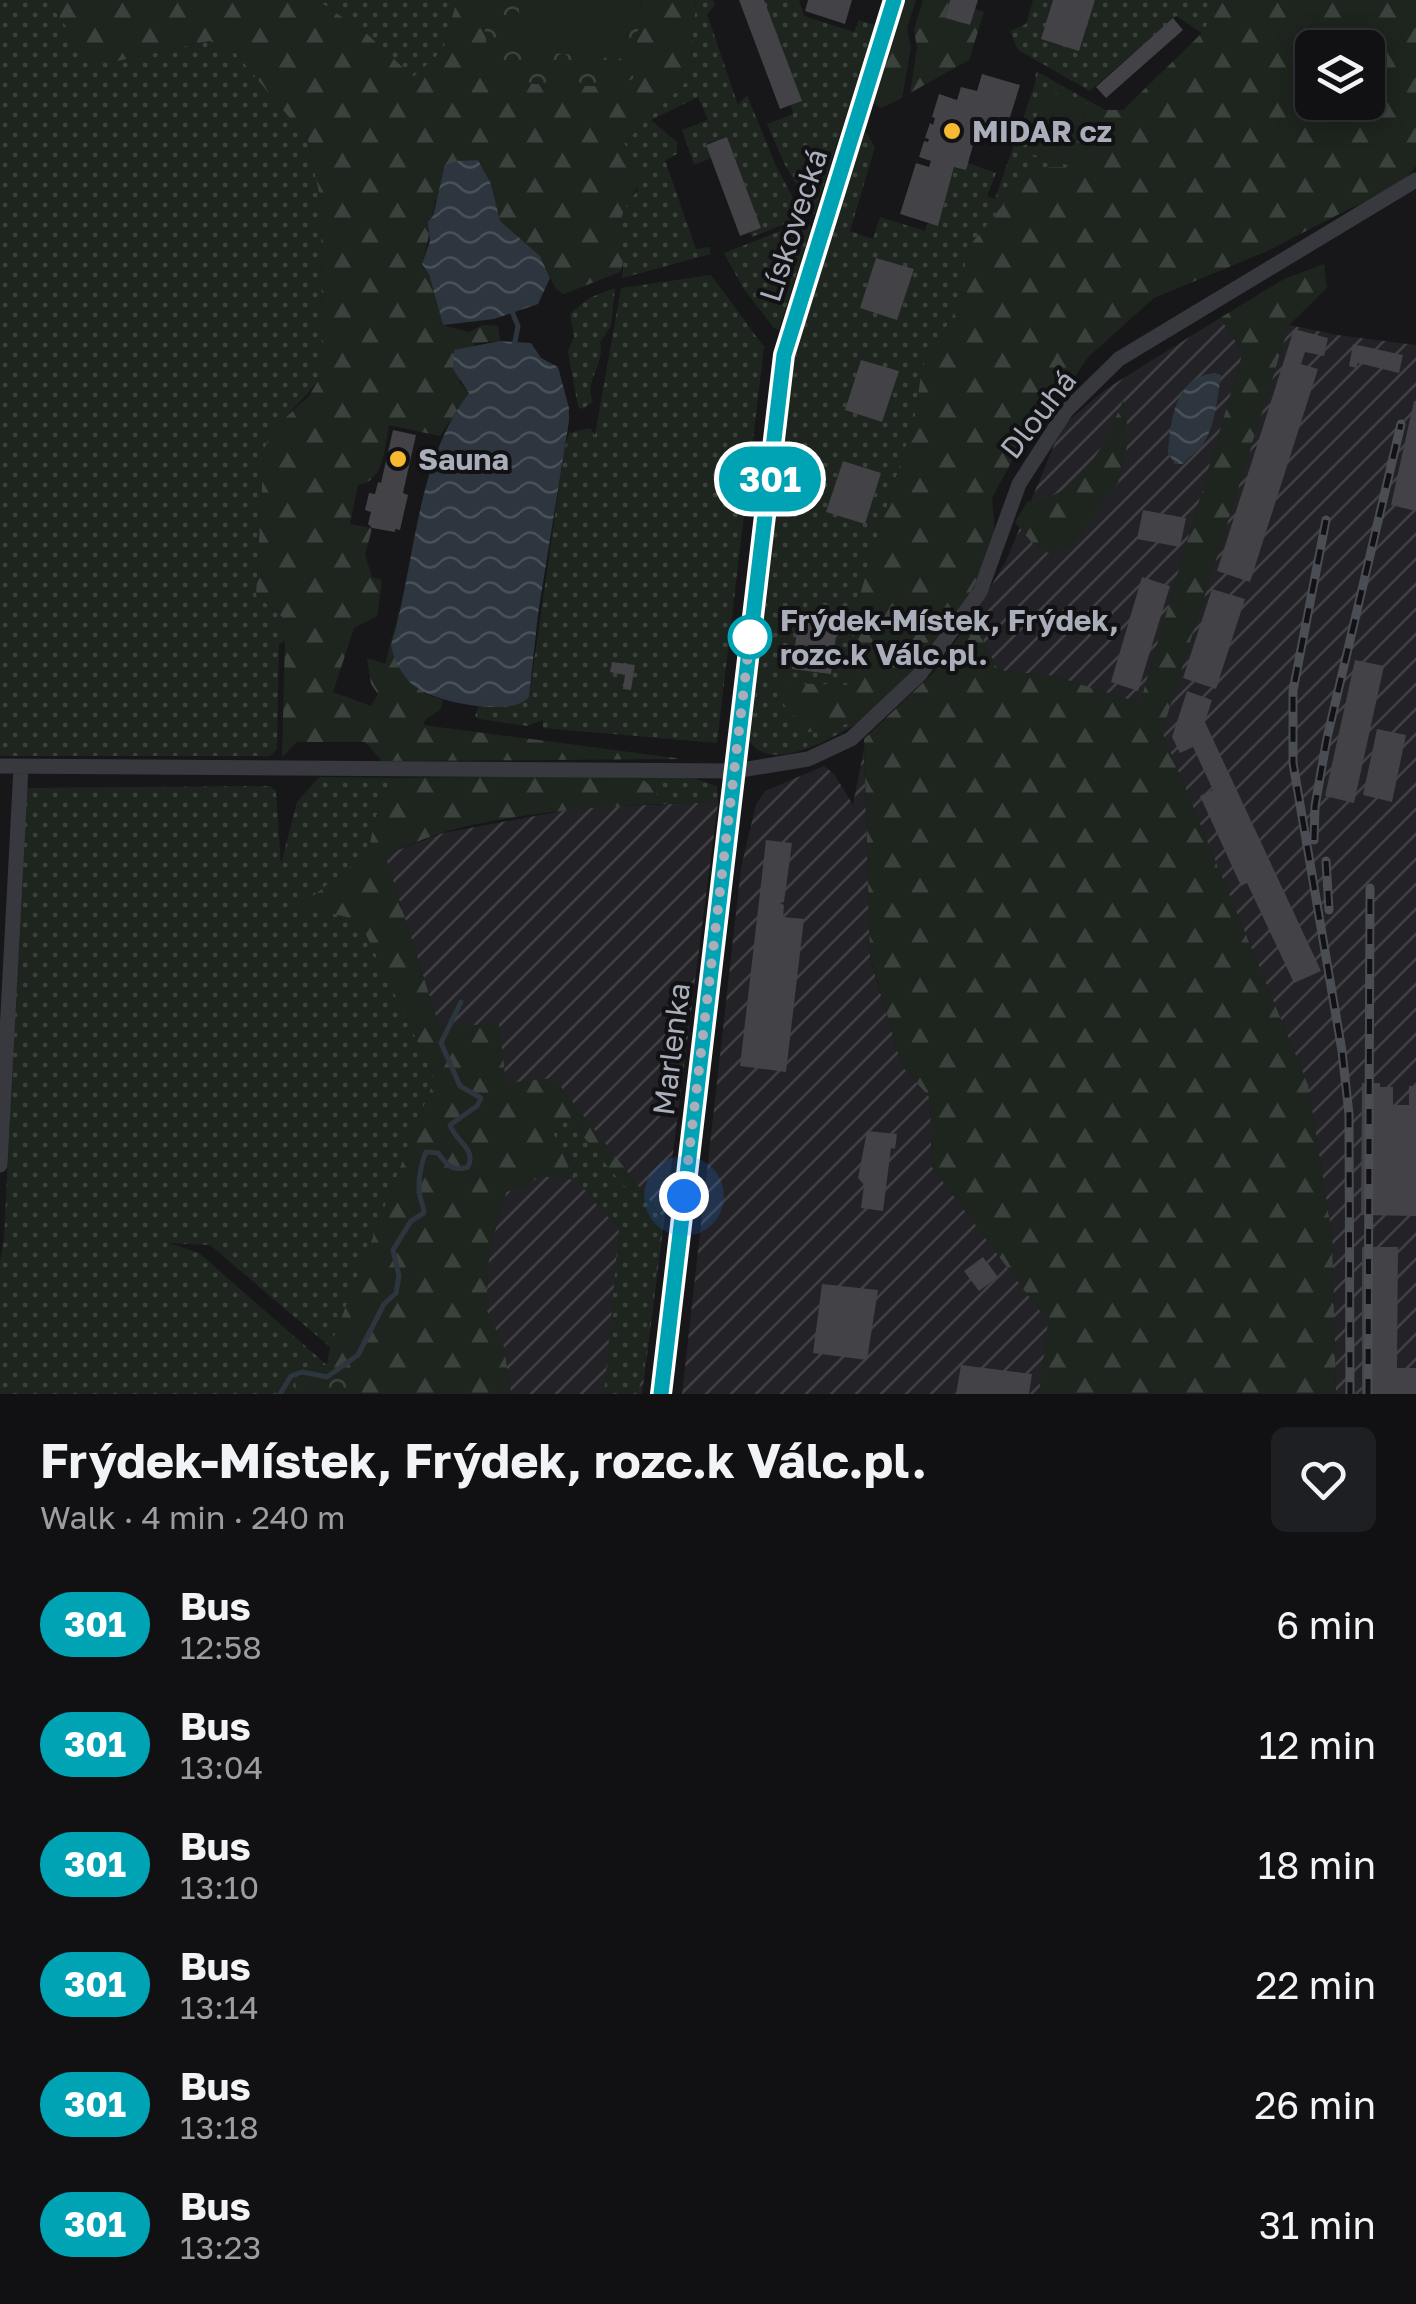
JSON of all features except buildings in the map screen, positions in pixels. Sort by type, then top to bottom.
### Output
[{"type":"main road","name":"Lískovecká","points":[[735,771],[784,355],[894,0]]},
{"type":"main road","name":"Marlenka","points":[[661,1394],[735,771]]},
{"type":"street","name":"Dlouhá","points":[[0,766],[735,771],[808,759],[851,739],[920,674],[980,592],[1019,484],[1066,411],[1119,359],[1416,180]]},
{"type":"street","points":[[0,1165],[21,766]]},
{"type":"shaded area","points":[[1220,318],[1243,352],[1140,703],[1054,676],[998,670],[972,618],[1006,561],[1062,426],[1106,389]]},
{"type":"shaded area","points":[[1289,325],[1416,345],[1416,1394],[1336,1394],[1332,1236],[1308,1085],[1162,732]]},
{"type":"shaded area","points":[[864,749],[870,958],[902,1066],[930,1098],[932,1167],[1049,1322],[1039,1394],[682,1394],[741,868],[756,804],[765,791],[824,766],[834,774],[853,805]]},
{"type":"shaded area","points":[[718,802],[642,1394],[511,1394],[504,1347],[486,1309],[489,1252],[520,1143],[530,1083],[506,1084],[439,1026],[385,855],[443,833],[578,808]]},
{"type":"green space","points":[[0,0],[47,0],[87,55],[113,62],[209,41],[233,50],[308,140],[321,202],[322,374],[275,430],[264,451],[256,595],[282,617],[285,641],[279,644],[277,749],[270,756],[0,756]]},
{"type":"green space","points":[[47,0],[317,0],[367,34],[413,77],[443,50],[457,0],[480,0],[489,56],[633,78],[641,0],[696,0],[689,79],[624,143],[640,171],[622,216],[620,272],[564,294],[556,289],[540,256],[500,221],[491,184],[435,200],[422,264],[429,274],[443,325],[469,332],[483,325],[498,326],[500,341],[475,343],[459,382],[469,393],[440,436],[389,425],[378,470],[358,485],[350,524],[372,528],[365,555],[372,577],[382,580],[377,616],[354,628],[333,692],[371,706],[378,694],[371,684],[367,658],[385,664],[400,606],[391,645],[425,694],[443,700],[441,709],[423,725],[683,759],[382,761],[365,742],[297,742],[282,757],[282,617],[256,595],[264,451],[271,431],[309,396],[322,374],[321,202],[308,140],[233,50],[209,41],[113,62],[87,55]]},
{"type":"green space","points":[[317,0],[457,0],[443,50],[413,78],[367,34]]},
{"type":"green space","points":[[480,0],[641,0],[633,79],[614,87],[508,83],[489,56]]},
{"type":"green space","points":[[520,0],[629,0],[624,59],[516,50]]},
{"type":"green space","points":[[696,0],[713,0],[715,5],[707,14],[738,105],[747,95],[776,166],[803,217],[752,237],[750,232],[761,228],[727,137],[706,144],[711,158],[694,165],[682,130],[708,120],[698,97],[651,120],[677,142],[677,154],[665,160],[696,249],[709,247],[711,254],[622,278],[621,218],[624,207],[638,190],[624,143],[689,79]]},
{"type":"green space","points":[[764,0],[799,0],[804,16],[854,32],[859,20],[875,25],[814,215],[767,124],[793,114]]},
{"type":"green space","points":[[904,0],[916,0],[907,28],[911,47],[902,98],[881,108],[874,104],[874,96]]},
{"type":"green space","points":[[923,0],[950,0],[945,18],[969,25],[975,9],[984,12],[969,60],[910,93],[917,48],[914,29]]},
{"type":"green space","points":[[1033,0],[1222,0],[1202,33],[1176,16],[1090,91],[1018,50],[1010,31],[1026,24]]},
{"type":"green space","points":[[1222,0],[1416,0],[1416,166],[1396,190],[1265,252],[1154,298],[1088,357],[1062,396],[1041,407],[992,498],[996,545],[955,621],[913,673],[866,717],[808,732],[779,699],[783,683],[850,685],[857,604],[915,416],[922,368],[962,300],[967,249],[1034,167],[1069,167],[1087,110],[1123,110],[1202,33]]},
{"type":"green space","points":[[1036,71],[1107,111],[1087,110],[1069,168],[967,249],[962,300],[922,368],[915,416],[857,604],[850,685],[783,684],[779,699],[831,729],[866,717],[804,750],[770,754],[757,749],[748,737],[789,386],[860,140],[866,132],[875,147],[850,231],[873,239],[880,217],[925,231],[928,223],[938,225],[954,167],[968,163],[996,173],[987,196],[995,199],[1035,84]]},
{"type":"green space","points":[[1045,90],[1088,104],[1067,165],[1025,152]]},
{"type":"green space","points":[[807,221],[811,228],[779,330],[743,288],[724,253]]},
{"type":"green space","points":[[1324,264],[1327,288],[1289,325],[1162,732],[1308,1085],[1332,1236],[1336,1394],[1039,1394],[1048,1322],[932,1167],[930,1098],[902,1066],[870,956],[864,739],[934,672],[972,618],[998,670],[1054,676],[1140,703],[1243,352],[1220,318],[1284,279]]},
{"type":"green space","points":[[711,275],[764,347],[717,743],[543,728],[543,720],[527,726],[479,719],[475,716],[479,705],[505,706],[529,697],[564,451],[569,433],[590,428],[595,435],[621,288]]},
{"type":"green space","points":[[615,288],[611,326],[600,342],[600,358],[591,387],[593,402],[582,409],[578,407],[568,352],[574,336],[570,314],[589,298]]},
{"type":"green space","points":[[1123,401],[1127,407],[1127,446],[1118,483],[1070,547],[1053,554],[1038,550],[1015,522],[1027,502],[1062,491],[1088,467]]},
{"type":"green space","points":[[319,777],[392,778],[375,819],[368,853],[301,906],[359,919],[435,1078],[330,1347],[210,1245],[169,1243],[199,1253],[327,1365],[302,1368],[288,1394],[0,1394],[0,1261],[26,788],[270,786],[276,791],[281,864],[297,802]]},
{"type":"green space","points":[[691,777],[717,786],[718,802],[661,804],[654,789],[641,778]]},
{"type":"green space","points":[[392,778],[641,778],[654,789],[661,804],[497,820],[444,832],[385,855],[439,1026],[499,1024],[506,1083],[554,1078],[637,1184],[624,1186],[575,1126],[565,1122],[558,1125],[554,1134],[574,1180],[540,1176],[525,1187],[506,1192],[489,1252],[486,1309],[504,1347],[511,1394],[288,1394],[302,1368],[327,1365],[330,1347],[435,1078],[359,920],[300,906],[368,853],[375,819]]},
{"type":"green space","points":[[558,1124],[575,1126],[624,1186],[637,1184],[663,1217],[644,1373],[637,1394],[604,1394],[619,1229],[589,1196],[566,1162],[553,1134]]},
{"type":"green space","points":[[327,1365],[360,1394],[288,1394],[302,1368]]},
{"type":"water","points":[[478,160],[491,184],[500,221],[540,256],[550,278],[538,304],[494,319],[443,325],[429,274],[422,264],[430,241],[428,222],[433,216],[445,165]]},
{"type":"water","points":[[500,341],[531,343],[541,358],[558,367],[569,421],[529,697],[520,703],[491,707],[455,702],[414,686],[399,667],[391,645],[427,482],[451,421],[469,393],[453,369],[454,350]]},
{"type":"water","points":[[1215,373],[1221,375],[1210,431],[1201,447],[1183,464],[1175,464],[1168,453],[1177,403],[1191,383]]},
{"type":"waterway","points":[[511,309],[518,326],[514,347]]},
{"type":"waterway","points":[[280,1394],[291,1376],[302,1372],[327,1377],[358,1355],[384,1304],[396,1293],[399,1276],[393,1250],[411,1221],[424,1213],[419,1186],[426,1152],[438,1153],[454,1168],[468,1167],[468,1150],[450,1125],[477,1106],[481,1098],[460,1086],[441,1043],[461,1002]]},
{"type":"railway","points":[[1314,840],[1315,806],[1327,738],[1401,424]]},
{"type":"railway","points":[[1326,520],[1293,691],[1293,763],[1342,1051],[1349,1114],[1350,1394]]},
{"type":"railway","points":[[1326,861],[1329,910]]},
{"type":"railway","points":[[1368,1394],[1370,888]]},
{"type":"bus line","name":"301","points":[[661,1394],[784,355],[894,0]]},
{"type":"place","name":"MIDAR cz","points":[[952,131]]},
{"type":"place","name":"Sauna","points":[[398,459]]},
{"type":"place","name":"Frýdek-Místek, Frýdek, rozc.k Válc.pl.","points":[[750,637]]},
{"type":"route","points":[[684,1196],[750,637]]}]
